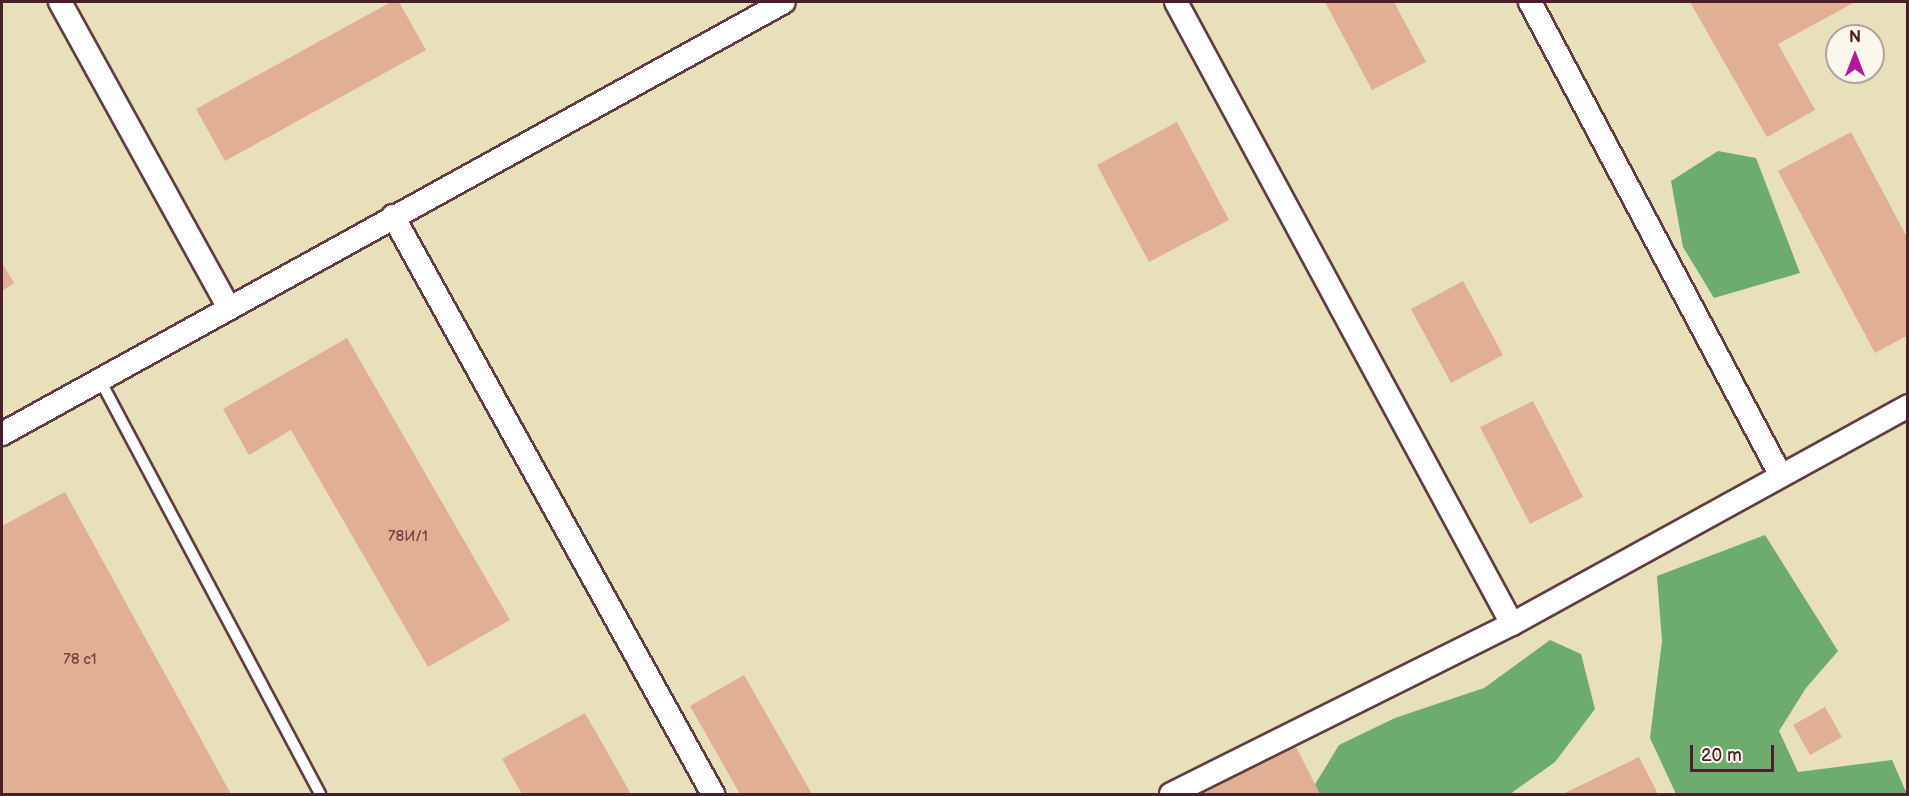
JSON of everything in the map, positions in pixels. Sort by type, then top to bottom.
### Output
[{"type":"street","points":[[60,2],[230,308]]},
{"type":"street","points":[[2,434],[784,2]]},
{"type":"street","points":[[1176,2],[1512,624]]},
{"type":"street","points":[[1530,2],[1781,476]]},
{"type":"street","points":[[393,216],[713,795]]},
{"type":"street","points":[[1171,795],[1512,624],[1908,406]]},
{"type":"lane","points":[[100,380],[320,795]]},
{"type":"green space","points":[[1718,151],[1756,158],[1800,273],[1714,298],[1683,247],[1671,181]]},
{"type":"green space","points":[[1765,535],[1838,651],[1806,688],[1779,731],[1798,772],[1892,760],[1907,794],[1676,794],[1650,738],[1662,641],[1657,576]]},
{"type":"green space","points":[[1550,640],[1581,654],[1595,709],[1555,762],[1510,794],[1317,794],[1314,786],[1339,745],[1395,718],[1484,688]]},
{"type":"building","points":[[391,2],[399,2],[426,50],[225,161],[196,109]]},
{"type":"building","points":[[1325,2],[1394,2],[1426,62],[1372,90]]},
{"type":"building","points":[[1690,2],[1855,2],[1778,44],[1815,110],[1767,137]]},
{"type":"building","points":[[1177,122],[1229,220],[1149,262],[1097,165]]},
{"type":"building","points":[[1851,132],[1908,239],[1908,335],[1875,353],[1778,171]]},
{"type":"building","points":[[2,263],[14,283],[2,291]]},
{"type":"building","points":[[1463,281],[1503,355],[1451,383],[1411,309]]},
{"type":"building","points":[[347,338],[510,620],[428,667],[291,430],[249,455],[223,409]]},
{"type":"building","points":[[1533,401],[1583,497],[1530,524],[1480,427]]},
{"type":"building","points":[[65,492],[231,794],[2,794],[2,526]]},
{"type":"building","points":[[744,675],[812,794],[740,794],[690,706]]},
{"type":"building","points":[[1825,707],[1842,737],[1810,755],[1793,725]]},
{"type":"building","points":[[585,713],[631,794],[522,794],[502,759]]},
{"type":"building","points":[[1294,743],[1320,794],[1194,794]]},
{"type":"building","points":[[1639,757],[1658,794],[1563,794]]}]
